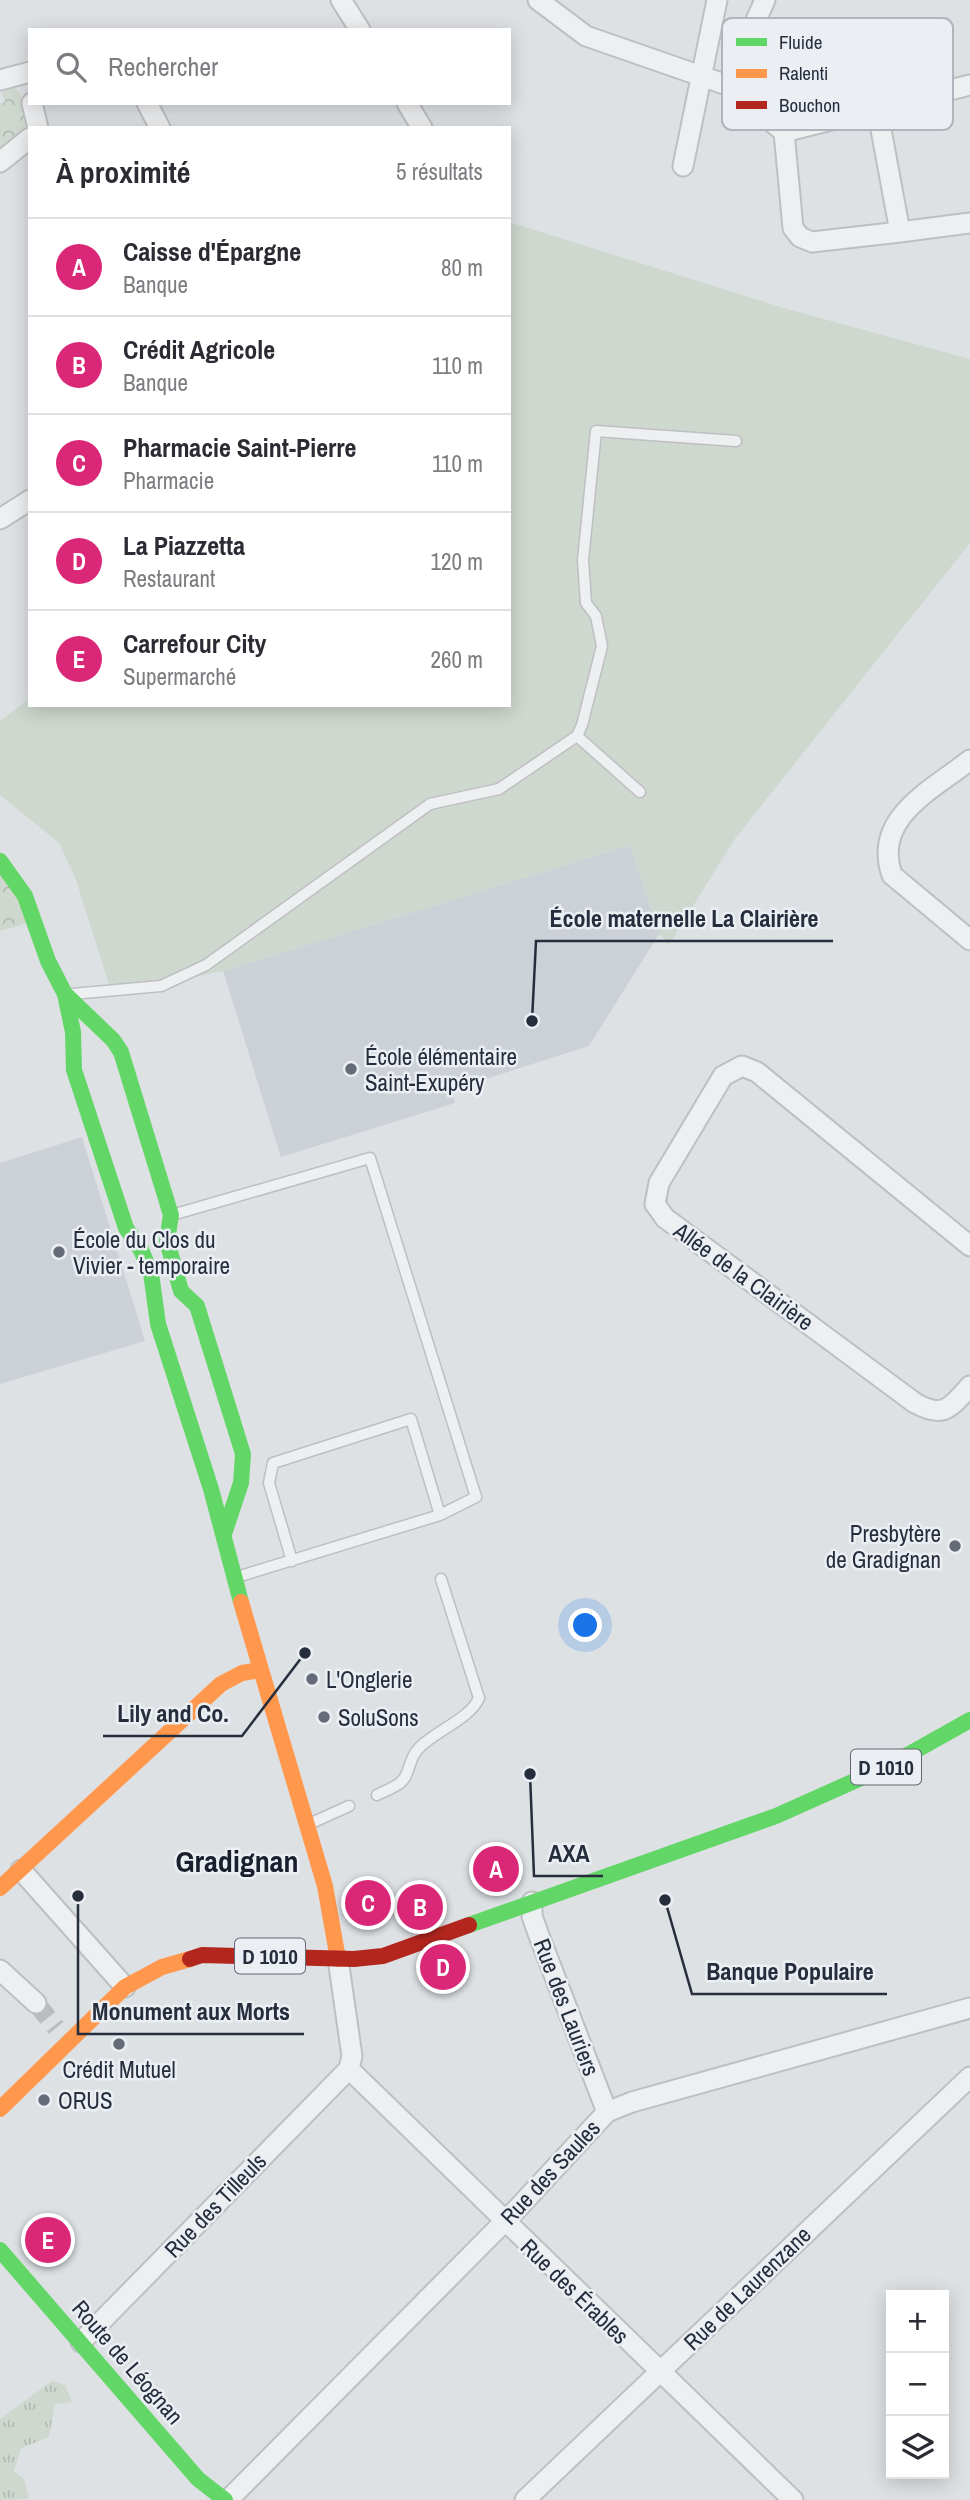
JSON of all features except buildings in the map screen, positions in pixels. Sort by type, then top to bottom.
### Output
[{"type":"street","points":[[341,0],[359,28]]},
{"type":"street","points":[[538,0],[586,36],[722,83]]},
{"type":"street","points":[[683,166],[717,0]]},
{"type":"street","points":[[757,18],[765,0]]},
{"type":"street","points":[[0,80],[27,73]]},
{"type":"street","points":[[953,89],[970,85]]},
{"type":"street","points":[[32,105],[38,126]]},
{"type":"street","points":[[148,105],[159,126]]},
{"type":"street","points":[[408,105],[421,126]]},
{"type":"street","points":[[782,130],[784,132],[793,228],[800,237],[812,242],[970,223]]},
{"type":"street","points":[[784,132],[792,130]]},
{"type":"street","points":[[881,130],[900,232]]},
{"type":"street","points":[[0,162],[28,140]]},
{"type":"street","points":[[0,519],[28,501]]},
{"type":"street","points":[[970,760],[897,818],[888,834],[887,860],[892,875],[970,940]]},
{"type":"street","points":[[0,861],[25,896],[48,961],[65,994],[73,1041],[74,1070],[126,1228],[143,1249],[158,1297],[158,1324],[211,1489],[260,1670],[333,1918],[352,2056],[349,2069]]},
{"type":"street","points":[[65,994],[121,1052],[171,1215],[167,1241],[181,1291],[197,1306],[243,1454],[245,1468],[224,1536]]},
{"type":"street","points":[[73,1041],[100,1028]]},
{"type":"street","name":"Allée de la Clairière","points":[[970,1246],[757,1072],[742,1066],[723,1076],[659,1183],[655,1204],[665,1218],[923,1408],[932,1412],[943,1410],[970,1387]]},
{"type":"street","points":[[211,1489],[237,1488]]},
{"type":"street","points":[[0,1888],[221,1684],[242,1673],[260,1670]]},
{"type":"street","name":"D 1010","points":[[0,2109],[62,2035],[125,1987],[162,1966],[202,1955],[338,1959],[383,1955],[809,1802],[888,1766],[970,1720]]},
{"type":"street","points":[[18,1873],[125,1987]]},
{"type":"street","name":"Rue des Lauriers","points":[[532,1902],[532,1916],[538,1933],[607,2112]]},
{"type":"street","points":[[0,1970],[36,2003]]},
{"type":"street","name":"Rue des Saules","points":[[227,2500],[505,2221],[607,2112],[632,2102],[970,2008]]},
{"type":"street","name":"Rue des Érables","points":[[349,2069],[793,2500]]},
{"type":"street","name":"Rue des Tilleuls","points":[[81,2342],[349,2069]]},
{"type":"street","name":"Rue de Laurenzane","points":[[525,2500],[970,2077]]},
{"type":"street","name":"Route de Léognan","points":[[0,2250],[198,2479],[227,2500]]},
{"type":"lane","points":[[65,994],[161,986],[206,965],[430,804],[499,789],[576,736],[582,725],[602,646],[596,616],[586,603],[583,560],[596,431],[736,441]]},
{"type":"lane","points":[[576,736],[640,792]]},
{"type":"lane","points":[[171,1215],[370,1158],[477,1497],[440,1515],[236,1577]]},
{"type":"lane","points":[[292,1561],[269,1483],[273,1463],[411,1419],[440,1515]]},
{"type":"lane","points":[[377,1795],[405,1778],[409,1760],[417,1749],[471,1709],[479,1698],[441,1579]]},
{"type":"lane","points":[[306,1826],[349,1806]]},
{"type":"shaded area","points":[[630,845],[659,934],[589,1046],[451,1090],[455,1103],[281,1157],[223,971]]},
{"type":"shaded area","name":"École du Clos du Vivier - temporaire","points":[[82,1137],[145,1341],[0,1384],[0,1163]]},
{"type":"green space","points":[[14,87],[21,95],[30,123],[28,129],[0,152],[0,103],[5,102],[0,88]]},
{"type":"green space","points":[[511,223],[787,309],[970,359],[970,543],[734,840],[669,945],[659,934],[630,845],[223,971],[112,994],[76,880],[59,843],[0,795],[0,721],[28,700],[28,707],[511,707]]},
{"type":"green space","points":[[0,861],[35,921],[0,931]]},
{"type":"green space","points":[[52,2381],[65,2385],[72,2402],[55,2404],[49,2437],[21,2448],[14,2471],[24,2479],[29,2499],[0,2500],[0,2419]]},
{"type":"tunnel","points":[[36,2003],[56,2028]]},
{"type":"traffic: fast","points":[[0,861],[25,896],[48,961],[65,994],[113,1040],[121,1052],[171,1215],[167,1241],[181,1291],[197,1306],[243,1454],[241,1483],[224,1534]]},
{"type":"traffic: fast","points":[[65,994],[73,1032],[74,1070],[126,1228],[141,1250],[151,1273],[158,1324],[211,1489],[241,1602]]},
{"type":"traffic: fast","points":[[469,1925],[776,1816],[888,1766],[970,1720]]},
{"type":"traffic: fast","points":[[0,2250],[198,2479],[225,2500]]},
{"type":"traffic: slow","points":[[241,1602],[325,1886],[338,1959]]},
{"type":"traffic: slow","points":[[0,1888],[221,1684],[242,1673],[260,1670]]},
{"type":"traffic: slow","points":[[0,2109],[125,1987],[162,1967],[190,1959]]},
{"type":"traffic: jam","points":[[190,1959],[202,1955],[354,1959],[383,1956],[469,1925]]},
{"type":"place","name":"École maternelle La Clairière","points":[[532,1021]]},
{"type":"place","name":"École élémentaire Saint-Exupéry","points":[[351,1069]]},
{"type":"place","name":"École du Clos du Vivier - temporaire","points":[[59,1252]]},
{"type":"place","name":"Presbytère de Gradignan","points":[[955,1546]]},
{"type":"place","name":"Lily and Co.","points":[[305,1653]]},
{"type":"place","name":"L'Onglerie","points":[[312,1679]]},
{"type":"place","name":"SoluSons","points":[[324,1717]]},
{"type":"place","name":"AXA","points":[[530,1774]]},
{"type":"place","name":"Caisse d'Épargne","points":[[496,1869]]},
{"type":"place","name":"Monument aux Morts","points":[[78,1896]]},
{"type":"place","name":"Banque Populaire","points":[[665,1900]]},
{"type":"place","name":"Pharmacie Saint-Pierre","points":[[368,1903]]},
{"type":"place","name":"Crédit Agricole","points":[[420,1907]]},
{"type":"place","name":"La Piazzetta","points":[[443,1967]]},
{"type":"place","name":"Crédit Mutuel","points":[[119,2044]]},
{"type":"place","name":"ORUS","points":[[44,2100]]},
{"type":"place","name":"Carrefour City","points":[[48,2240]]},
{"type":"district","name":"Gradignan","points":[[237,1861]]}]
